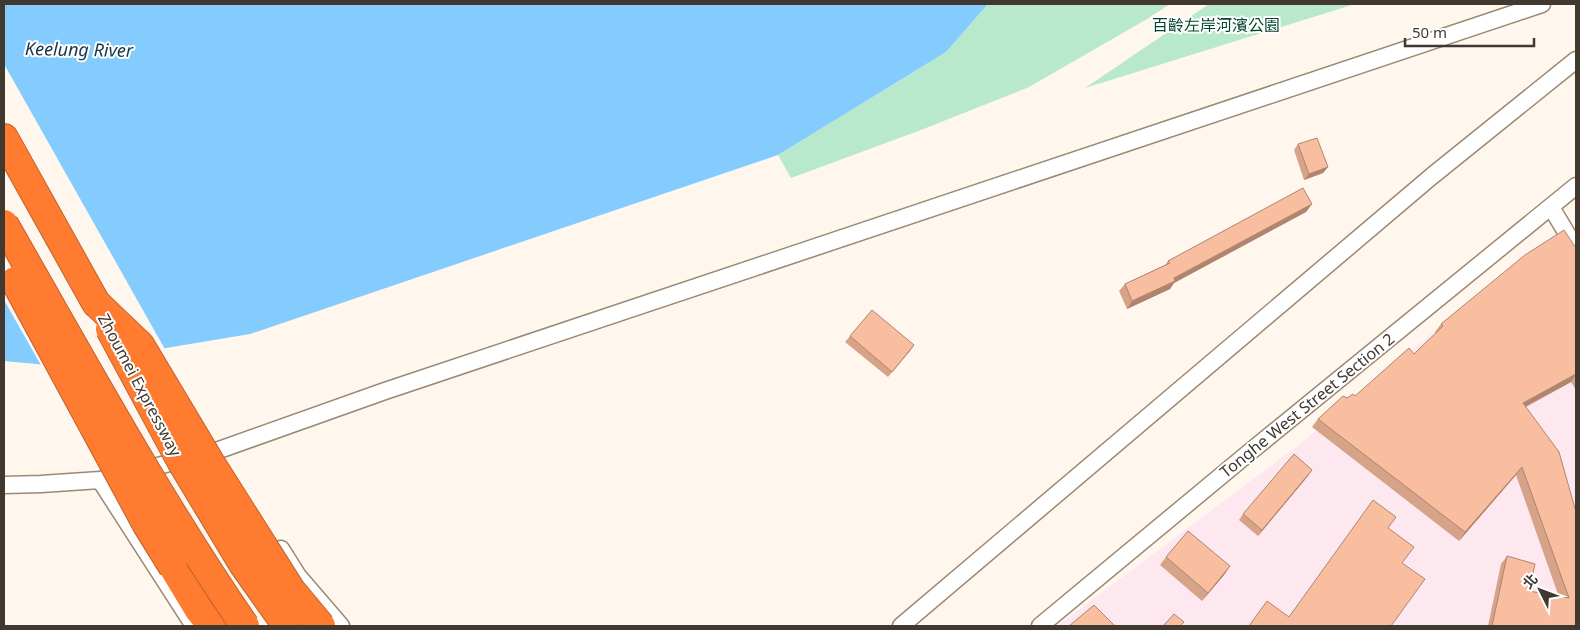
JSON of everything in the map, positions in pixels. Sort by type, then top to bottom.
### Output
[{"type":"highway","name":"Zhoumei Expressway","points":[[4,138],[181,461],[243,564],[287,626]]},
{"type":"highway","points":[[4,224],[135,451],[209,574],[245,626]]},
{"type":"highway","points":[[4,254],[8,266],[147,525],[199,610],[212,626]]},
{"type":"highway","points":[[96,303],[140,344],[210,462],[291,590],[321,626]]},
{"type":"street","points":[[4,485],[100,480],[219,450],[394,388],[1542,4]]},
{"type":"street","points":[[901,626],[1425,183],[1576,60]]},
{"type":"street","name":"Tonghe West Street Section 2","points":[[1040,626],[1576,186]]},
{"type":"street","points":[[1551,207],[1576,249]]},
{"type":"street","points":[[219,450],[298,576],[341,626]]},
{"type":"street","points":[[100,480],[194,626]]},
{"type":"shaded area","points":[[1559,231],[1576,260],[1576,626],[1057,626],[1301,443],[1403,357]]},
{"type":"green space","points":[[988,4],[1170,4],[1029,87],[921,130],[791,178],[778,155],[946,52]]},
{"type":"green space","name":"百齡左岸河濱公園","points":[[1209,4],[1355,4],[1085,88]]},
{"type":"water","name":"Keelung River","points":[[4,4],[988,4],[946,52],[778,155],[250,334],[58,366],[4,361]]},
{"type":"pier","points":[[4,64],[166,351],[58,369],[42,367],[4,300]]},
{"type":"building","points":[[1317,138],[1328,167],[1309,174],[1298,144]]},
{"type":"building","points":[[1303,188],[1312,204],[1174,278],[1175,281],[1132,301],[1125,284],[1170,263],[1168,261]]},
{"type":"building","points":[[1564,230],[1576,248],[1576,374],[1523,403],[1559,452],[1576,512],[1576,626],[1492,626],[1507,556],[1535,564],[1529,591],[1569,598],[1522,467],[1465,532],[1318,419],[1343,396],[1347,398],[1353,394],[1355,396],[1409,348],[1414,354],[1443,326],[1441,324],[1525,255]]},
{"type":"building","points":[[872,310],[914,345],[892,372],[850,336]]},
{"type":"building","points":[[1294,454],[1312,470],[1262,530],[1243,514]]},
{"type":"building","points":[[1373,500],[1396,517],[1388,528],[1414,547],[1402,563],[1425,579],[1391,626],[1249,626],[1267,601],[1289,617]]},
{"type":"building","points":[[1188,531],[1230,566],[1208,593],[1166,557]]},
{"type":"building","points":[[1094,605],[1115,626],[1069,626]]},
{"type":"building","points":[[1174,614],[1184,622],[1180,626],[1163,626]]}]
